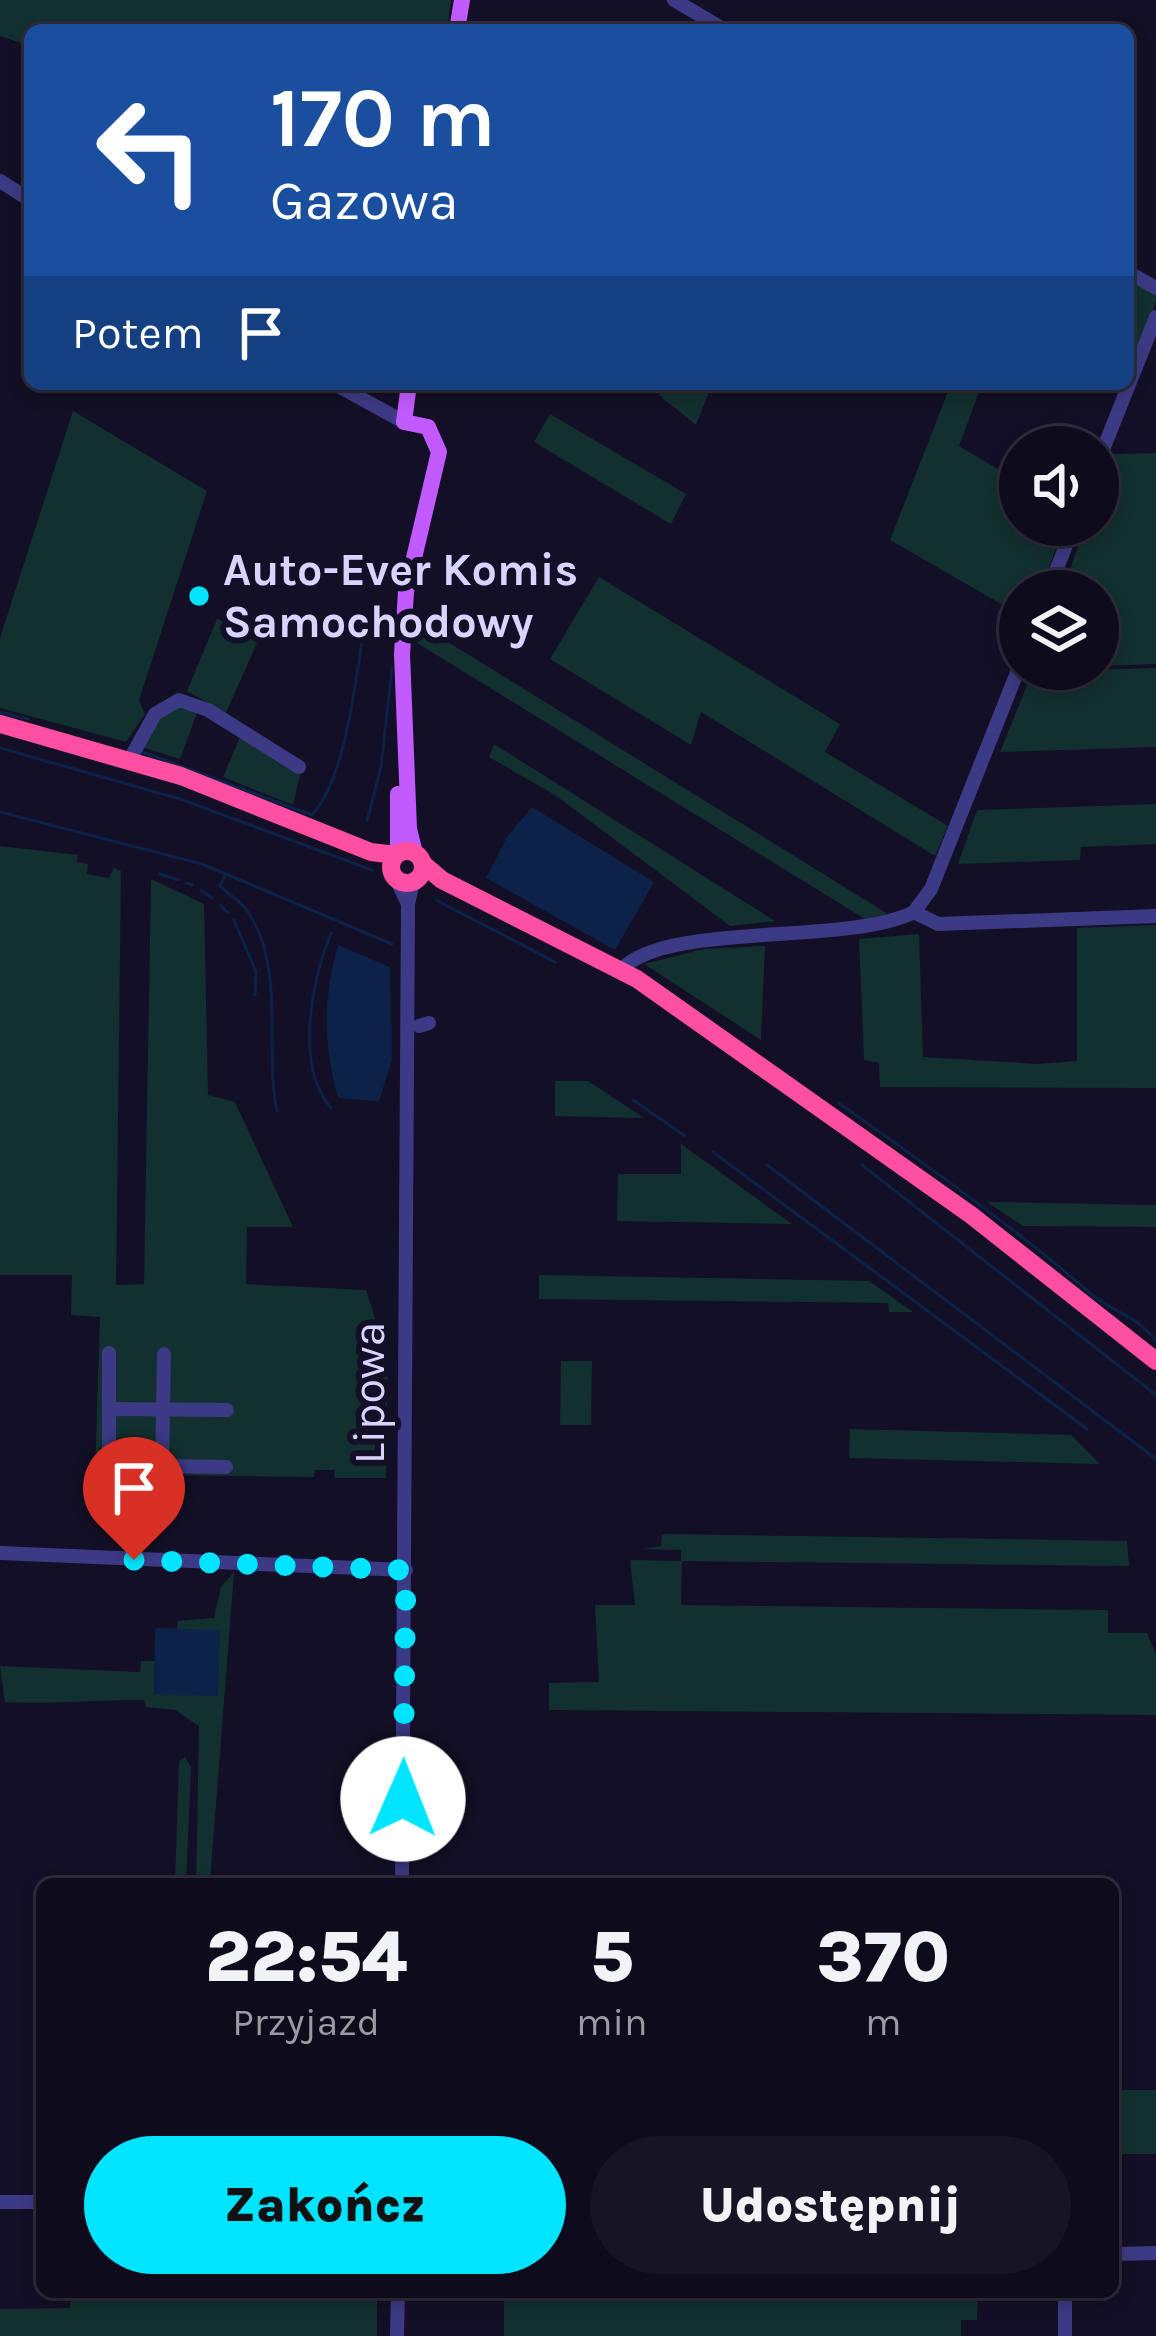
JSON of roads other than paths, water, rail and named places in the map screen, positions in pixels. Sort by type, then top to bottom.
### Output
[{"type":"highway","points":[[0,724],[130,759],[442,880],[621,970],[971,1215],[1156,1361]]},
{"type":"main road","points":[[404,422],[408,390]]},
{"type":"main road","name":"Lipowa","points":[[404,422],[428,428],[440,452],[414,546],[402,654],[409,829],[406,866]]},
{"type":"street","points":[[674,0],[715,24]]},
{"type":"street","points":[[1134,372],[1156,317]]},
{"type":"street","points":[[346,390],[404,422]]},
{"type":"street","points":[[1112,426],[1127,390]]},
{"type":"street","points":[[914,912],[932,889],[1010,690]]},
{"type":"street","points":[[130,759],[154,714],[171,702],[186,700],[299,767]]},
{"type":"street","name":"Lipowa","points":[[402,1878],[406,866]]},
{"type":"street","points":[[621,970],[633,960],[674,947],[825,931],[914,912],[938,924],[1156,916]]},
{"type":"street","points":[[109,1353],[109,1465],[226,1467]]},
{"type":"street","points":[[163,1466],[164,1354]]},
{"type":"street","points":[[109,1408],[227,1410]]},
{"type":"street","points":[[0,1553],[406,1570]]},
{"type":"street","points":[[0,2202],[36,2202]]},
{"type":"street","points":[[1119,2254],[1156,2253]]},
{"type":"street","points":[[397,2336],[398,2298]]},
{"type":"street","points":[[1065,2298],[1066,2336]]},
{"type":"water","points":[[532,807],[654,882],[615,950],[486,878],[507,837]]},
{"type":"water","points":[[338,945],[390,967],[392,1060],[379,1101],[338,1098],[327,1021]]},
{"type":"water","points":[[155,1628],[220,1630],[218,1696],[154,1694]]},
{"type":"waterway","points":[[143,752],[312,815],[334,777],[341,752],[364,629]]},
{"type":"waterway","points":[[367,821],[381,767],[392,668]]},
{"type":"waterway","points":[[0,712],[28,719]]},
{"type":"waterway","points":[[0,748],[180,799],[372,870]]},
{"type":"waterway","points":[[0,812],[202,864],[392,944]]},
{"type":"waterway","points":[[160,874],[179,880]]},
{"type":"waterway","points":[[225,875],[220,886],[248,912],[267,958],[277,1111]]},
{"type":"waterway","points":[[187,883],[192,885]]},
{"type":"waterway","points":[[201,890],[212,898]]},
{"type":"waterway","points":[[436,900],[555,962]]},
{"type":"waterway","points":[[220,905],[228,913]]},
{"type":"waterway","points":[[234,920],[256,972],[255,995]]},
{"type":"waterway","points":[[331,933],[313,998],[310,1046],[320,1090],[331,1108]]},
{"type":"waterway","points":[[633,1100],[685,1136]]},
{"type":"waterway","points":[[839,1103],[1099,1300],[1141,1325],[1156,1341]]},
{"type":"waterway","points":[[713,1152],[1087,1429]]},
{"type":"waterway","points":[[767,1165],[1156,1459]]},
{"type":"waterway","points":[[862,1165],[1156,1395]]},
{"type":"place","name":"Auto-Ever Komis Samochodowy","points":[[199,596]]}]
